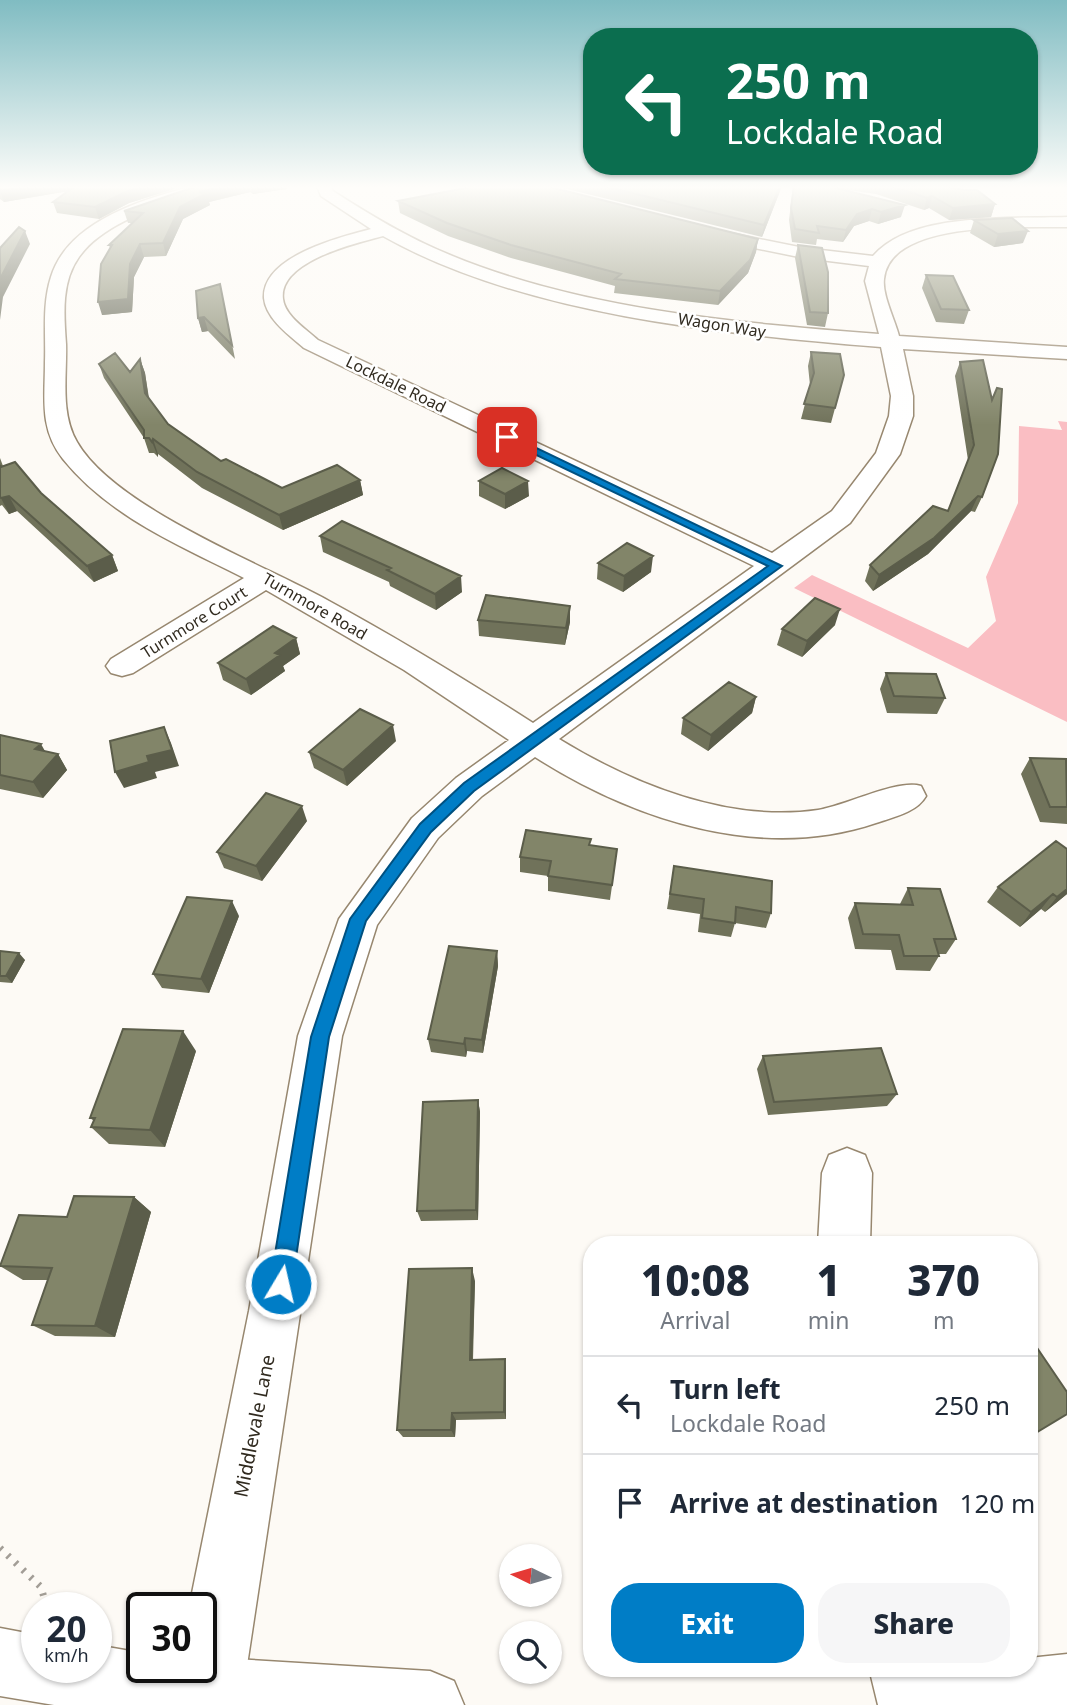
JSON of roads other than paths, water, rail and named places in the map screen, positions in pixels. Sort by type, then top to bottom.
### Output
[{"type":"street","name":"Turnmore Road","points":[[65,266],[57,298],[53,419],[68,448],[85,470],[129,506],[265,578],[418,665],[600,778],[676,806],[726,820],[803,827],[861,817],[908,796]]},
{"type":"street","name":"Lockdale Road","points":[[291,266],[275,286],[274,301],[286,326],[311,344],[776,566]]},
{"type":"street","name":"Wagon Way","points":[[465,266],[574,298],[707,324],[891,343],[1067,353]]},
{"type":"street","name":"Middlevale Lane","points":[[208,1699],[229,1562],[276,1311],[320,1037],[359,919],[425,828],[469,787],[841,517],[888,454],[901,416],[902,397],[874,281],[878,266]]},
{"type":"street","name":"Turnmore Court","points":[[122,666],[265,578]]},
{"type":"street","points":[[844,1236],[847,1173]]},
{"type":"street","points":[[0,1662],[208,1699],[430,1705]]},
{"type":"street","points":[[905,1677],[913,1705],[1067,1688]]}]
